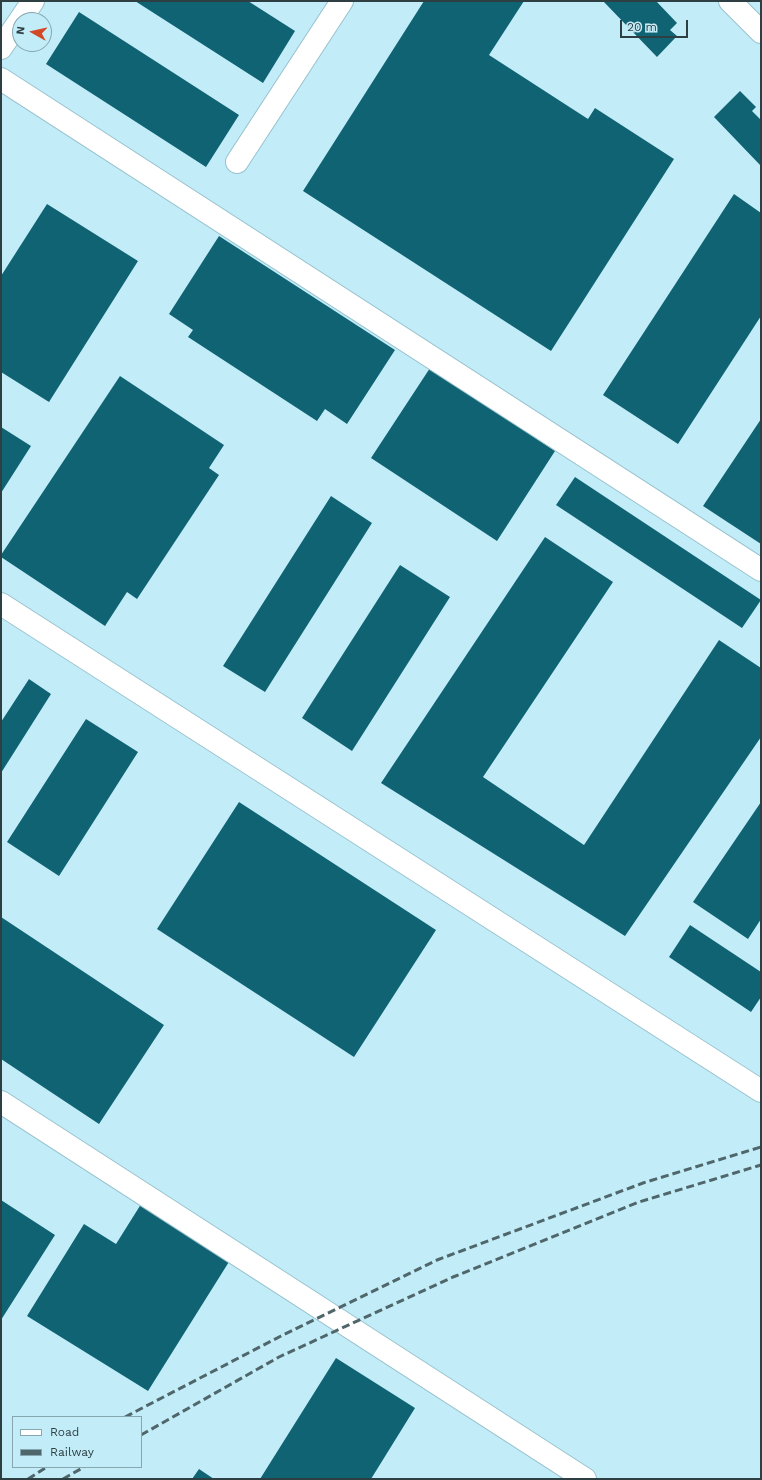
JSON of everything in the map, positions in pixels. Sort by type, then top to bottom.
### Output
[{"type":"street","points":[[1,48],[33,1]]},
{"type":"street","points":[[236,162],[342,1]]},
{"type":"street","points":[[730,1],[761,32]]},
{"type":"street","points":[[1,79],[761,570]]},
{"type":"street","points":[[1,604],[761,1091]]},
{"type":"street","points":[[1,1102],[585,1479]]},
{"type":"building","points":[[135,1],[248,1],[295,31],[263,83]]},
{"type":"building","points":[[424,1],[524,1],[489,55],[588,119],[595,108],[674,159],[551,351],[303,191]]},
{"type":"building","points":[[603,1],[656,1],[677,23],[670,30],[677,36],[657,57]]},
{"type":"building","points":[[79,12],[239,115],[206,167],[46,64]]},
{"type":"building","points":[[740,91],[756,107],[752,111],[761,120],[761,166],[714,117]]},
{"type":"building","points":[[734,194],[761,213],[761,316],[678,444],[603,395]]},
{"type":"building","points":[[47,204],[138,261],[49,402],[1,372],[1,276]]},
{"type":"building","points":[[219,236],[395,350],[347,424],[325,409],[317,421],[188,337],[193,330],[169,314]]},
{"type":"building","points":[[430,368],[555,451],[497,541],[371,458]]},
{"type":"building","points":[[120,376],[224,445],[209,468],[219,475],[137,599],[127,592],[105,626],[1,557],[1,555]]},
{"type":"building","points":[[761,419],[761,544],[703,506]]},
{"type":"building","points":[[1,427],[31,446],[1,493]]},
{"type":"building","points":[[575,477],[761,600],[742,628],[556,505]]},
{"type":"building","points":[[331,496],[372,523],[265,692],[223,666]]},
{"type":"building","points":[[545,537],[613,582],[483,777],[584,845],[719,640],[761,668],[761,737],[625,936],[381,783]]},
{"type":"building","points":[[400,565],[450,597],[352,751],[302,718]]},
{"type":"building","points":[[29,679],[51,694],[1,773],[1,722]]},
{"type":"building","points":[[86,719],[138,752],[59,876],[7,842]]},
{"type":"building","points":[[239,802],[436,930],[354,1057],[157,929]]},
{"type":"building","points":[[761,802],[761,919],[748,939],[693,902]]},
{"type":"building","points":[[1,917],[164,1025],[99,1124],[1,1059]]},
{"type":"building","points":[[690,925],[761,972],[761,997],[751,1012],[669,957]]},
{"type":"building","points":[[1,1200],[55,1235],[1,1320]]},
{"type":"building","points":[[143,1201],[232,1257],[148,1391],[27,1316],[84,1224],[116,1244]]},
{"type":"building","points":[[336,1358],[415,1408],[371,1479],[260,1479]]},
{"type":"building","points":[[199,1469],[214,1479],[192,1479]]},
{"type":"railway","points":[[127,1416],[281,1336],[437,1260],[643,1183],[761,1147]]},
{"type":"railway","points":[[142,1434],[279,1357],[453,1277],[639,1202],[761,1165]]},
{"type":"railway","points":[[28,1479],[45,1468]]},
{"type":"railway","points":[[63,1479],[82,1468]]}]
